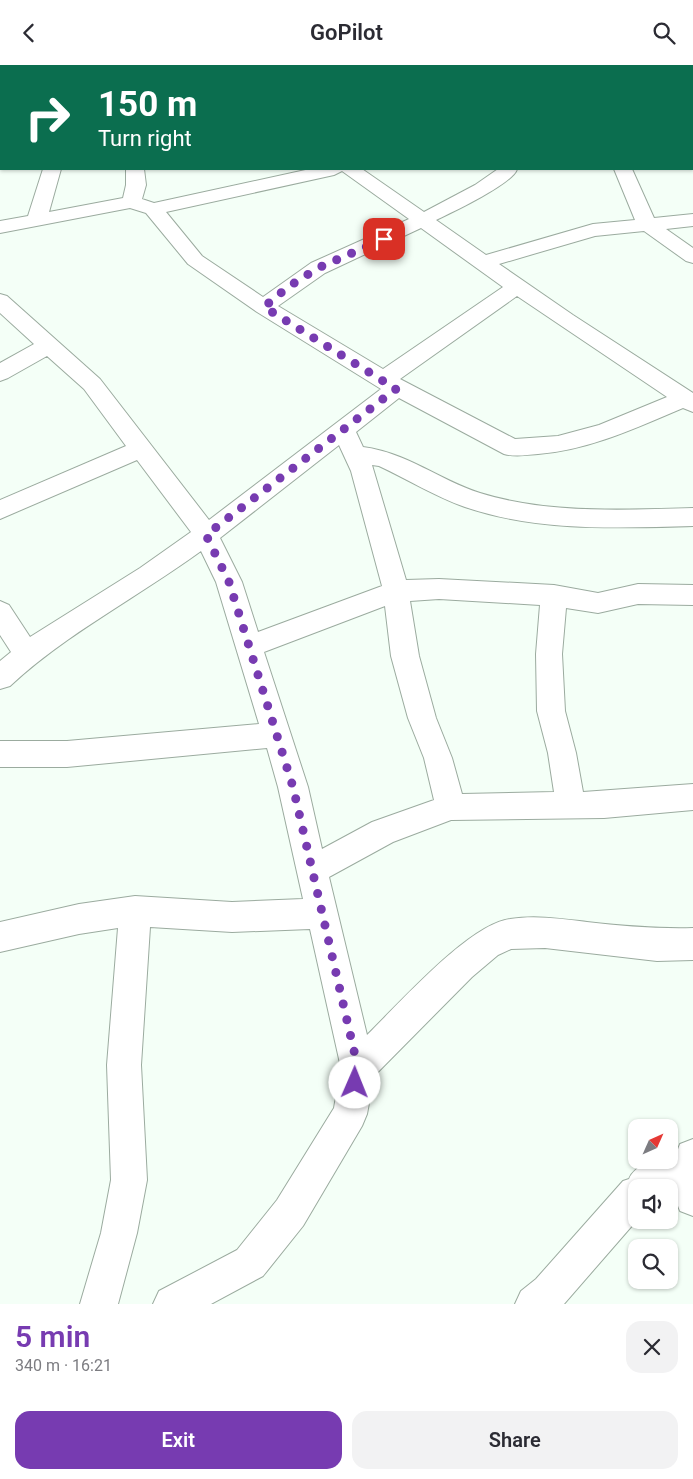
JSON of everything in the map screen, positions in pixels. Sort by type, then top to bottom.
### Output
[{"type":"street","points":[[37,219],[52,170]]},
{"type":"street","points":[[132,202],[136,187],[135,170]]},
{"type":"street","points":[[0,227],[132,202],[153,209],[329,170]]},
{"type":"street","points":[[351,170],[484,261],[517,287],[689,402]]},
{"type":"street","points":[[264,307],[288,287],[318,268],[482,189],[508,170]]},
{"type":"street","points":[[624,170],[647,224],[693,257]]},
{"type":"street","points":[[153,209],[196,260],[264,307],[390,384],[512,448],[558,444],[605,432],[689,402]]},
{"type":"street","points":[[484,261],[593,230],[693,220]]},
{"type":"street","points":[[0,678],[46,639],[148,576],[206,535],[344,430],[390,384],[517,287]]},
{"type":"street","points":[[0,301],[92,384],[206,535],[229,582],[293,787],[358,1068],[350,1114],[290,1213],[250,1263],[174,1304]]},
{"type":"street","points":[[0,373],[49,345]]},
{"type":"street","points":[[344,430],[363,471],[376,514],[396,591],[405,656],[422,718],[438,758],[451,807]]},
{"type":"street","points":[[0,510],[141,449]]},
{"type":"street","points":[[355,454],[382,458],[472,500],[522,513],[616,519],[693,517]]},
{"type":"street","points":[[249,647],[396,591],[439,589],[554,595],[598,603],[638,594],[693,595]]},
{"type":"street","points":[[554,595],[548,654],[551,711],[562,753],[571,806]]},
{"type":"street","points":[[0,612],[27,655]]},
{"type":"street","points":[[0,754],[67,754],[277,735]]},
{"type":"street","points":[[313,871],[384,832],[451,807],[571,806],[693,797]]},
{"type":"street","points":[[0,937],[79,919],[135,911],[232,917],[323,913]]},
{"type":"street","points":[[99,1304],[119,1233],[129,1181],[124,1065],[135,911]]},
{"type":"street","points":[[358,1068],[461,966],[487,944],[509,934],[545,933],[657,945],[693,944]]},
{"type":"street","points":[[656,1179],[663,1174],[691,1177]]},
{"type":"street","points":[[534,1304],[549,1292],[628,1203]]},
{"type":"route","points":[[355,1083],[358,1068],[293,787],[229,582],[206,535],[396,389],[264,307],[288,287],[318,268],[384,239]]}]
